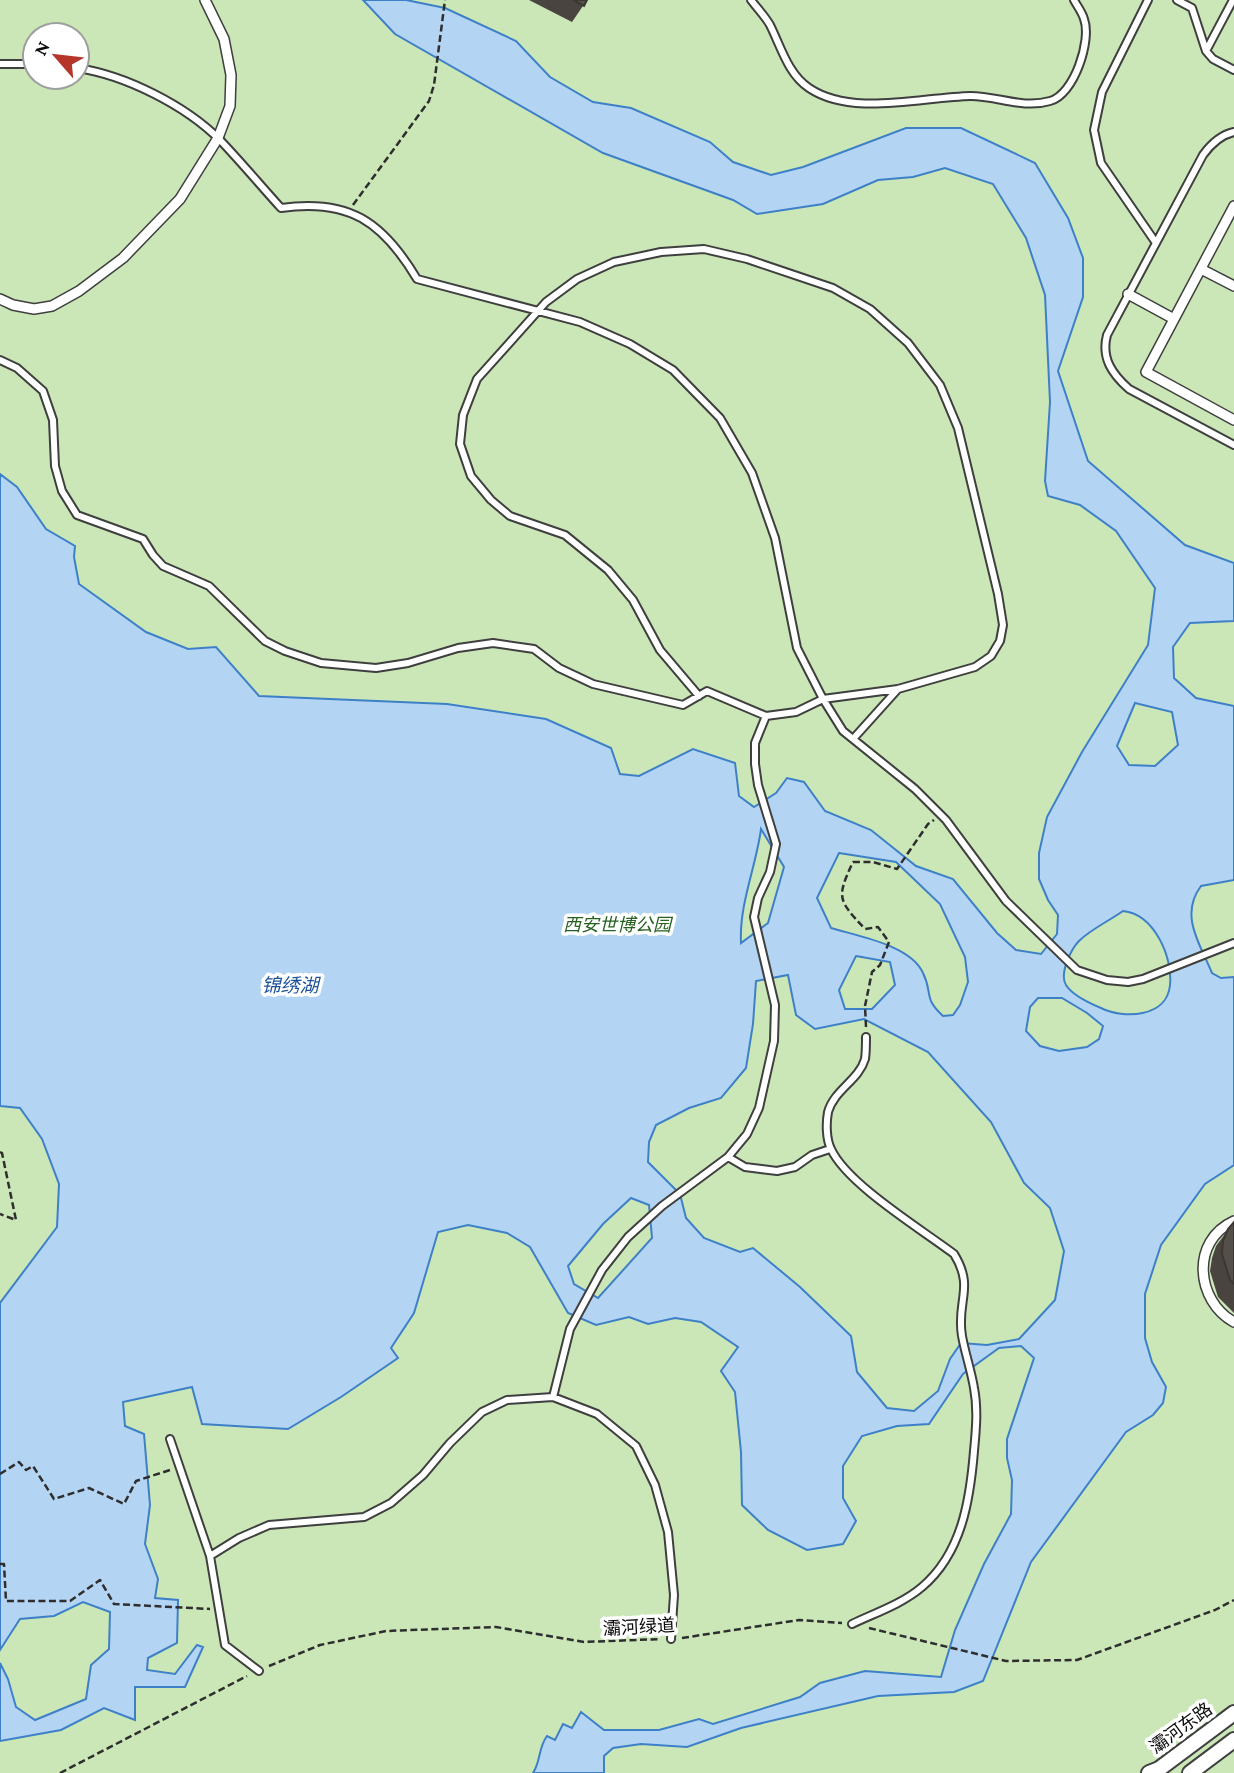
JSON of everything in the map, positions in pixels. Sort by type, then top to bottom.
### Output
[{"type":"street","points":[[0,299],[34,309],[52,306],[79,291],[123,258],[180,199],[218,138],[230,106],[231,75],[224,39],[205,0]]},
{"type":"street","points":[[1232,415],[1146,372],[1234,206]]},
{"type":"street","points":[[1201,269],[1234,286]]},
{"type":"street","points":[[1128,294],[1174,319]]},
{"type":"street","points":[[1234,1221],[1215,1236],[1206,1251],[1202,1269],[1204,1287],[1211,1303],[1224,1317],[1234,1322]]},
{"type":"street","name":"灞河东路","points":[[1149,1773],[1234,1713]]},
{"type":"street","points":[[1190,1773],[1234,1740]]},
{"type":"lane","points":[[751,0],[769,23],[789,66],[808,88],[834,100],[863,104],[974,96],[1016,104],[1052,101],[1070,84],[1084,54],[1085,20],[1074,0]]},
{"type":"lane","points":[[1148,0],[1102,92],[1094,130],[1101,163],[1156,243]]},
{"type":"lane","points":[[1177,0],[1192,8],[1206,51],[1213,59],[1234,70]]},
{"type":"lane","points":[[1206,51],[1233,0]]},
{"type":"lane","points":[[0,64],[21,64]]},
{"type":"lane","points":[[91,70],[145,89],[187,114],[218,138],[281,208],[321,205],[348,211],[371,224],[389,239],[417,279],[580,322],[629,344],[673,370],[720,418],[752,473],[775,538],[797,648],[843,731],[915,789],[940,815],[1006,901],[1077,970],[1107,980],[1128,982],[1151,977],[1234,943]]},
{"type":"lane","points":[[1234,132],[1212,144],[1203,155],[1128,294],[1107,335],[1104,347],[1107,363],[1116,378],[1129,389],[1234,445]]},
{"type":"lane","points":[[0,360],[17,368],[43,391],[53,420],[55,466],[62,491],[77,515],[144,539],[163,566],[209,586],[265,641],[285,651],[321,663],[376,667],[408,663],[458,648],[493,643],[534,649],[559,668],[593,684],[683,705],[699,696],[707,691],[766,716],[796,712],[823,699],[898,689],[975,667],[991,656],[1000,640],[1003,625],[958,428],[940,385],[908,343],[870,309],[833,288],[747,259],[704,249],[661,252],[614,262],[577,279],[536,312],[477,379],[463,415],[460,444],[471,476],[491,500],[510,516],[565,535],[608,570],[633,600],[660,650],[699,696]]},
{"type":"lane","points":[[853,740],[898,689]]},
{"type":"lane","points":[[553,1397],[570,1329],[602,1270],[628,1237],[662,1206],[728,1157],[747,1134],[759,1108],[774,1041],[775,1005],[754,917],[758,898],[770,872],[776,844],[758,785],[755,764],[755,743],[766,716]]},
{"type":"lane","points":[[852,1624],[900,1602],[923,1586],[946,1562],[968,1506],[976,1413],[974,1389],[962,1335],[965,1279],[961,1266],[954,1254],[852,1178],[830,1149],[828,1111],[835,1097],[858,1072],[865,1060],[866,1037]]},
{"type":"lane","points":[[728,1157],[746,1167],[776,1171],[795,1167],[813,1155],[830,1149]]},
{"type":"lane","points":[[210,1556],[239,1538],[268,1525],[364,1517],[391,1503],[423,1475],[450,1443],[482,1412],[508,1400],[553,1397],[597,1414],[636,1446],[641,1456],[655,1485],[668,1532],[674,1595],[671,1639]]},
{"type":"lane","points":[[170,1439],[210,1556],[225,1645],[259,1671]]},
{"type":"path","points":[[348,211],[429,101],[435,85],[445,1]]},
{"type":"path","points":[[866,1037],[865,1006],[872,972],[880,965],[889,942],[878,927],[865,929],[843,905],[841,886],[853,862],[873,862],[897,869],[928,824],[940,815]]},
{"type":"path","points":[[0,1152],[16,1220],[0,1213]]},
{"type":"path","points":[[0,1474],[19,1462],[26,1470],[33,1466],[54,1499],[89,1488],[124,1504],[136,1481],[180,1466]]},
{"type":"path","points":[[0,1564],[4,1564],[6,1601],[70,1601],[100,1580],[114,1604],[219,1609]]},
{"type":"path","name":"灞河绿道","points":[[61,1773],[259,1671],[320,1645],[386,1631],[496,1627],[584,1642],[671,1639],[799,1620],[852,1624],[1006,1661],[1077,1660],[1192,1619],[1234,1600]]},
{"type":"green space","name":"西安世博公园","points":[[0,0],[1234,0],[1234,1773],[0,1773]]},
{"type":"water","name":"锦绣湖","points":[[363,0],[406,0],[445,8],[516,41],[550,77],[593,102],[631,108],[710,142],[733,162],[771,175],[803,167],[906,128],[961,128],[1035,163],[1068,218],[1083,258],[1083,297],[1058,371],[1088,461],[1185,545],[1234,563],[1234,621],[1190,623],[1173,647],[1174,678],[1196,698],[1234,706],[1234,880],[1201,886],[1192,908],[1192,919],[1197,940],[1212,973],[1221,978],[1234,977],[1234,1165],[1205,1184],[1161,1245],[1145,1294],[1145,1338],[1152,1362],[1166,1387],[1163,1403],[1153,1415],[1126,1432],[1031,1562],[983,1681],[954,1692],[878,1696],[741,1728],[687,1747],[641,1744],[613,1748],[604,1756],[604,1773],[533,1773],[547,1736],[555,1740],[563,1724],[572,1728],[581,1712],[604,1730],[659,1730],[699,1719],[713,1724],[800,1697],[820,1683],[865,1671],[941,1677],[955,1630],[984,1564],[1011,1514],[1012,1480],[1007,1458],[1007,1439],[1034,1358],[1021,1346],[999,1348],[963,1374],[929,1424],[897,1426],[862,1436],[843,1466],[843,1498],[856,1521],[843,1544],[807,1550],[768,1530],[742,1505],[741,1452],[735,1392],[721,1371],[738,1347],[701,1322],[675,1318],[648,1324],[629,1317],[596,1325],[568,1313],[530,1247],[507,1233],[468,1225],[438,1232],[414,1313],[391,1348],[398,1358],[288,1429],[202,1424],[192,1387],[123,1402],[125,1426],[144,1434],[150,1505],[145,1544],[158,1579],[155,1598],[178,1600],[177,1643],[148,1658],[147,1670],[175,1674],[197,1645],[203,1647],[185,1687],[135,1687],[135,1720],[104,1708],[61,1730],[0,1741],[0,1663],[16,1707],[35,1720],[86,1699],[91,1665],[109,1649],[110,1612],[83,1602],[54,1616],[20,1619],[0,1650],[0,1303],[57,1227],[59,1184],[42,1139],[20,1108],[0,1106],[0,474],[17,487],[46,529],[75,546],[74,557],[79,584],[146,632],[188,649],[216,647],[259,696],[447,704],[546,719],[611,748],[620,774],[639,776],[693,749],[735,763],[739,796],[754,807],[776,793],[787,778],[804,782],[825,811],[871,830],[916,866],[953,879],[997,933],[1016,950],[1041,954],[1057,934],[1058,915],[1039,879],[1039,853],[1047,817],[1082,752],[1148,645],[1155,588],[1116,531],[1080,505],[1048,496],[1045,481],[1050,402],[1045,295],[1026,238],[993,184],[945,168],[913,177],[878,180],[823,204],[757,214],[733,200],[603,153],[395,34]],"holes":[[[1135,703],[1172,712],[1178,745],[1155,766],[1129,765],[1117,746]],[[761,829],[784,867],[768,923],[741,943],[745,900]],[[839,853],[896,862],[940,904],[965,957],[968,982],[960,1005],[953,1015],[943,1016],[931,1000],[923,973],[917,963],[907,955],[868,938],[831,928],[817,898]],[[1123,911],[1144,920],[1159,939],[1168,962],[1170,985],[1161,1004],[1143,1013],[1121,1014],[1096,1006],[1072,992],[1064,980],[1065,968],[1076,945],[1089,933]],[[856,956],[890,962],[895,985],[872,1009],[845,1009],[839,990]],[[788,975],[796,1015],[815,1029],[864,1019],[928,1052],[991,1122],[1024,1183],[1050,1208],[1064,1251],[1055,1300],[1019,1339],[987,1345],[961,1343],[950,1359],[938,1391],[914,1411],[887,1408],[857,1372],[851,1336],[800,1287],[753,1248],[740,1252],[704,1238],[686,1218],[680,1194],[648,1162],[649,1142],[656,1125],[689,1108],[721,1098],[746,1068],[756,981]],[[1038,998],[1062,998],[1103,1026],[1099,1039],[1087,1047],[1059,1051],[1040,1046],[1026,1031],[1030,1007]],[[631,1198],[649,1205],[652,1238],[598,1298],[574,1284],[568,1266],[603,1224]]]},
{"type":"building","points":[[573,0],[587,0],[584,6]]},
{"type":"building","points":[[1234,1222],[1234,1284],[1230,1280],[1222,1254],[1223,1241]]}]
